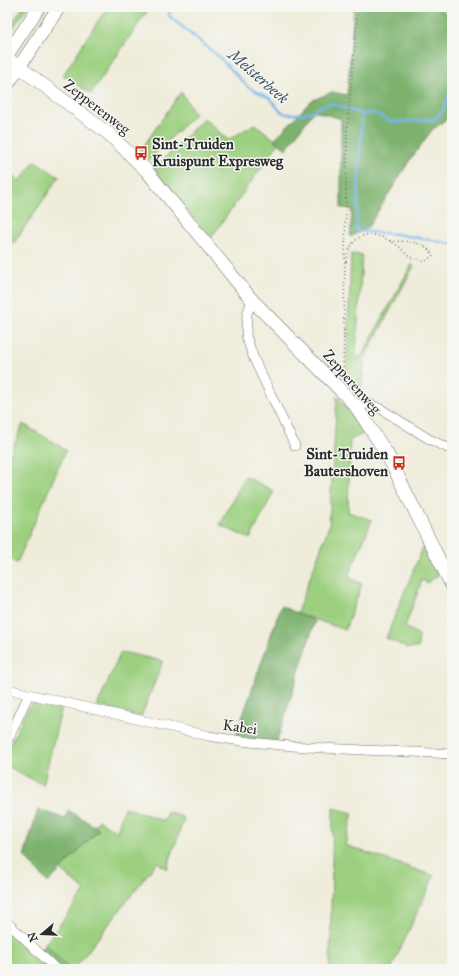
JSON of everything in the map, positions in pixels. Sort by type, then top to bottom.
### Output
[{"type":"street","points":[[7,55],[39,7]]},
{"type":"street","points":[[7,85],[59,7]]},
{"type":"street","name":"Zepperenweg","points":[[7,58],[109,134],[129,152],[156,181],[252,300],[343,391],[355,405],[387,454],[452,586]]},
{"type":"street","points":[[252,300],[247,314],[246,336],[254,359],[295,446]]},
{"type":"street","points":[[355,405],[370,404],[380,408],[429,439],[452,450]]},
{"type":"street","name":"Kabei","points":[[7,689],[240,742],[452,754]]},
{"type":"street","points":[[7,742],[29,694]]},
{"type":"street","points":[[7,922],[56,969]]},
{"type":"path","points":[[343,391],[347,132],[358,7]]},
{"type":"path","points":[[345,268],[348,253],[356,239],[366,234],[380,236],[389,240],[410,257],[425,262],[433,255],[428,247],[416,242],[389,240]]},
{"type":"green space","points":[[23,7],[28,7],[7,37],[7,31]]},
{"type":"green space","points":[[107,7],[150,7],[91,94],[63,75]]},
{"type":"green space","points":[[354,7],[433,7],[452,17],[452,111],[448,118],[432,130],[410,160],[368,227],[350,237],[352,209],[341,208],[341,119],[314,111],[286,149],[274,140],[311,101],[332,92],[347,95]]},
{"type":"green space","points":[[433,7],[452,7],[452,17]]},
{"type":"green space","points":[[181,92],[195,114],[149,160],[140,151]]},
{"type":"green space","points":[[204,118],[228,140],[255,124],[279,143],[210,239],[154,169]]},
{"type":"green space","points":[[35,161],[59,177],[7,253],[7,171],[20,181]]},
{"type":"green space","points":[[351,254],[362,255],[356,356],[361,357],[412,264],[414,266],[365,357],[361,390],[352,388],[346,383]]},
{"type":"green space","points":[[337,396],[365,433],[350,440],[348,512],[372,520],[348,577],[362,584],[345,630],[297,613],[329,526]]},
{"type":"green space","points":[[23,424],[66,450],[17,563],[7,558],[7,462]]},
{"type":"green space","points":[[245,476],[274,491],[250,539],[220,525]]},
{"type":"green space","points":[[424,544],[438,575],[427,583],[422,580],[405,627],[419,635],[418,648],[407,648],[386,638]]},
{"type":"green space","points":[[281,606],[315,621],[277,741],[235,738]]},
{"type":"green space","points":[[121,652],[163,661],[141,717],[97,706]]},
{"type":"green space","points":[[42,702],[62,706],[43,785],[7,766],[7,751],[24,715],[32,704]]},
{"type":"green space","points":[[124,807],[164,821],[167,811],[184,818],[167,869],[157,862],[74,969],[70,969],[45,944],[85,891],[60,869],[99,830],[94,826],[99,820],[117,832]]},
{"type":"green space","points":[[333,808],[353,813],[345,845],[434,876],[391,969],[330,969]]},
{"type":"green space","points":[[38,809],[65,819],[68,810],[99,829],[48,883],[24,856]]},
{"type":"green space","points":[[7,927],[50,969],[11,969],[7,966]]},
{"type":"green space","points":[[45,944],[70,969],[59,969],[40,950]]},
{"type":"waterway","name":"Melsterbeek","points":[[168,7],[170,17],[217,55],[248,87],[271,99],[280,111],[286,114],[302,114],[314,111],[323,105],[333,104],[362,114],[374,113],[392,122],[431,120],[437,118],[443,110],[452,89]]},
{"type":"waterway","points":[[362,114],[356,231],[397,234],[452,244]]},
{"type":"place","name":"Sint-Truiden Kruispunt Expresweg","points":[[141,153]]},
{"type":"place","name":"Sint-Truiden Bautershoven","points":[[399,463]]}]
